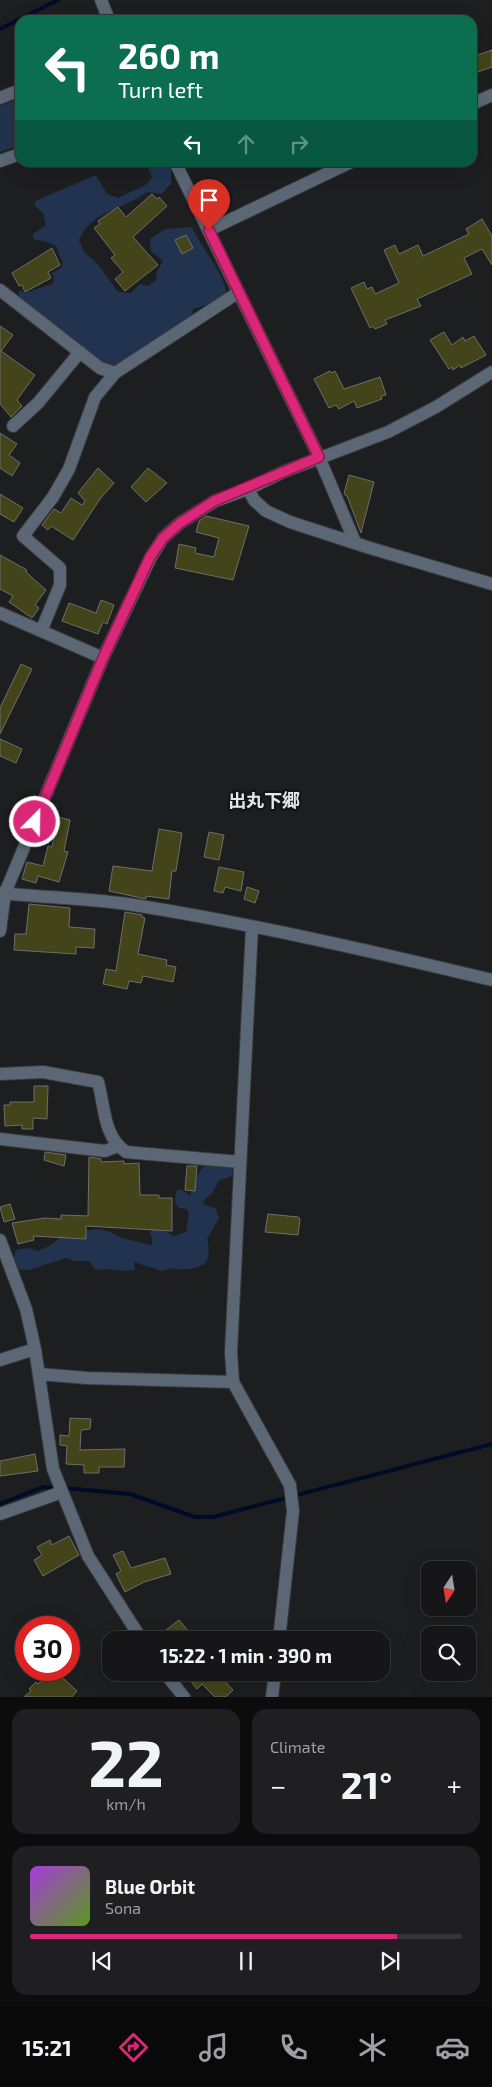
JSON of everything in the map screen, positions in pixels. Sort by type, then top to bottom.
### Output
[{"type":"street","points":[[101,0],[107,15]]},
{"type":"street","points":[[0,98],[15,92]]},
{"type":"street","points":[[477,102],[492,95]]},
{"type":"street","points":[[0,161],[15,156]]},
{"type":"street","points":[[178,167],[319,457],[355,542]]},
{"type":"street","points":[[209,230],[341,167]]},
{"type":"street","points":[[0,290],[100,368],[115,373]]},
{"type":"street","points":[[42,629],[60,585],[60,568],[23,536],[53,497],[69,469],[95,397],[115,373],[239,292]]},
{"type":"street","points":[[13,426],[38,404],[80,352]]},
{"type":"street","points":[[0,931],[2,893],[103,658],[150,557],[163,538],[180,523],[214,501],[248,489],[319,457],[388,432],[436,408],[492,372]]},
{"type":"street","points":[[248,489],[254,500],[266,511],[290,522],[492,584]]},
{"type":"street","points":[[0,613],[42,629],[103,658]]},
{"type":"street","points":[[2,893],[64,897],[138,906],[374,952],[492,980]]},
{"type":"street","points":[[252,928],[231,1352],[233,1382],[290,1485],[293,1511],[280,1631]]},
{"type":"street","points":[[0,1074],[43,1072],[98,1082],[108,1129],[118,1146],[126,1152],[240,1162]]},
{"type":"street","points":[[0,1139],[105,1151],[118,1146]]},
{"type":"street","points":[[0,1240],[21,1292],[35,1349],[52,1469],[88,1556],[136,1631]]},
{"type":"street","points":[[0,1360],[35,1349]]},
{"type":"street","points":[[39,1374],[87,1378],[233,1382]]},
{"type":"street","points":[[0,1514],[62,1492]]},
{"type":"street","points":[[171,1681],[184,1697]]},
{"type":"street","points":[[272,1697],[274,1681]]},
{"type":"shaded area","points":[[15,100],[15,147],[0,152],[0,106]]},
{"type":"shaded area","points":[[147,167],[169,167],[171,184],[161,194],[147,192],[91,223],[79,241],[85,253],[97,263],[118,292],[131,293],[140,284],[148,286],[156,280],[157,271],[163,261],[151,251],[150,239],[165,229],[192,227],[222,278],[226,293],[213,303],[193,309],[191,321],[113,369],[102,363],[20,298],[18,294],[20,290],[25,293],[52,284],[54,279],[52,273],[60,269],[63,264],[56,246],[33,239],[33,234],[46,225],[43,213],[35,206],[35,201],[96,175],[107,194],[118,198],[147,184],[152,177]]},
{"type":"shaded area","points":[[206,1163],[238,1165],[230,1177],[219,1180],[213,1192],[204,1200],[203,1204],[215,1208],[219,1218],[207,1239],[209,1247],[207,1261],[202,1265],[189,1269],[171,1268],[162,1271],[134,1262],[135,1270],[96,1270],[89,1261],[74,1261],[66,1258],[29,1270],[19,1270],[14,1257],[16,1250],[28,1248],[38,1251],[51,1245],[67,1232],[99,1229],[122,1238],[151,1245],[153,1240],[150,1234],[151,1229],[160,1229],[174,1236],[186,1232],[189,1214],[187,1209],[179,1208],[175,1203],[176,1191],[181,1189],[190,1196],[194,1180]]},
{"type":"building","points":[[492,50],[492,67],[477,72],[477,55]]},
{"type":"building","points":[[152,194],[157,199],[159,197],[167,206],[133,237],[158,265],[125,291],[115,279],[123,272],[111,258],[115,255],[94,228],[100,224],[98,221],[118,207],[126,217]]},
{"type":"building","points":[[482,219],[492,236],[492,265],[482,249],[464,258],[472,274],[417,299],[421,306],[385,320],[387,324],[375,329],[373,326],[370,328],[351,288],[364,282],[367,289],[372,287],[375,294],[399,283],[384,250],[395,245],[399,254],[418,245],[423,256],[469,234],[466,229]]},
{"type":"building","points":[[186,235],[193,248],[182,254],[175,240]]},
{"type":"building","points":[[52,248],[60,265],[48,272],[51,278],[25,292],[22,285],[19,286],[12,273]]},
{"type":"building","points":[[0,326],[13,335],[1,351],[35,375],[17,400],[22,406],[11,417],[0,404]]},
{"type":"building","points":[[444,332],[452,345],[463,337],[465,341],[474,336],[486,355],[461,368],[460,365],[453,370],[452,367],[449,369],[430,340]]},
{"type":"building","points":[[330,371],[332,373],[335,371],[344,389],[380,377],[386,395],[381,396],[382,399],[357,408],[354,401],[339,409],[336,405],[329,408],[314,379]]},
{"type":"building","points":[[0,433],[17,444],[9,455],[20,463],[12,476],[0,468]]},
{"type":"building","points":[[98,468],[114,483],[100,499],[73,540],[51,526],[48,530],[42,525],[54,509],[61,513],[71,498],[82,505],[85,501],[78,493]]},
{"type":"building","points":[[148,468],[167,483],[146,502],[131,487]]},
{"type":"building","points":[[349,475],[374,482],[361,533],[347,496],[344,494]]},
{"type":"building","points":[[0,494],[23,508],[14,522],[0,514]]},
{"type":"building","points":[[206,516],[249,526],[233,580],[175,568],[179,544],[196,548],[195,553],[214,557],[219,538],[196,532],[199,521]]},
{"type":"building","points":[[0,555],[27,570],[26,572],[46,590],[35,605],[39,608],[32,618],[9,602],[13,596],[0,589]]},
{"type":"building","points":[[101,600],[114,605],[107,624],[103,622],[98,634],[62,621],[69,603],[96,613]]},
{"type":"building","points":[[21,664],[32,669],[0,734],[0,708]]},
{"type":"building","points":[[0,739],[22,749],[16,763],[0,756]]},
{"type":"building","points":[[58,817],[70,820],[64,851],[68,852],[59,882],[38,876],[36,883],[22,879],[27,862],[43,866],[48,846],[52,847]]},
{"type":"building","points":[[159,829],[182,833],[176,871],[172,871],[169,899],[146,896],[146,899],[109,891],[113,866],[152,871]]},
{"type":"building","points":[[209,832],[224,835],[219,860],[204,857]]},
{"type":"building","points":[[219,867],[244,872],[241,891],[225,887],[223,893],[214,891]]},
{"type":"building","points":[[247,887],[259,891],[255,903],[244,899]]},
{"type":"building","points":[[29,904],[70,908],[69,927],[95,929],[94,948],[76,947],[76,954],[14,950],[15,934],[26,934]]},
{"type":"building","points":[[125,912],[142,915],[145,918],[138,954],[167,960],[166,965],[176,967],[173,982],[143,976],[141,983],[129,981],[127,989],[103,984],[106,969],[116,971]]},
{"type":"building","points":[[34,1086],[48,1086],[47,1119],[33,1118],[33,1129],[22,1129],[22,1125],[5,1126],[4,1105],[10,1105],[10,1102],[34,1102]]},
{"type":"building","points":[[45,1152],[66,1155],[64,1166],[44,1160]]},
{"type":"building","points":[[89,1157],[101,1159],[101,1162],[124,1161],[124,1164],[139,1163],[140,1195],[159,1195],[159,1198],[172,1198],[172,1231],[86,1226],[86,1239],[33,1236],[34,1240],[18,1244],[12,1223],[45,1218],[61,1219],[61,1215],[88,1216]]},
{"type":"building","points":[[187,1166],[197,1166],[195,1191],[185,1190]]},
{"type":"building","points":[[10,1204],[15,1219],[4,1222],[0,1207]]},
{"type":"building","points":[[268,1214],[298,1217],[300,1219],[298,1235],[265,1232]]},
{"type":"building","points":[[70,1418],[91,1419],[90,1429],[81,1430],[80,1450],[125,1449],[124,1467],[99,1467],[99,1473],[84,1473],[84,1465],[66,1464],[67,1446],[60,1445],[60,1435],[69,1436]]},
{"type":"building","points":[[35,1454],[38,1471],[0,1476],[0,1461]]},
{"type":"building","points":[[69,1536],[79,1555],[43,1576],[34,1560],[42,1555],[37,1547],[50,1540],[52,1545]]},
{"type":"building","points":[[123,1551],[131,1568],[165,1558],[171,1574],[144,1582],[125,1592],[116,1574],[121,1571],[113,1555]]},
{"type":"building","points":[[179,1620],[188,1631],[165,1631]]},
{"type":"building","points":[[41,1681],[66,1681],[77,1691],[72,1697],[24,1697],[31,1691],[29,1689],[36,1682],[38,1684]]},
{"type":"building","points":[[191,1681],[225,1681],[233,1690],[226,1697],[215,1697],[202,1684],[197,1689]]},
{"type":"waterway","points":[[28,15],[58,0]]},
{"type":"waterway","points":[[0,29],[15,22]]},
{"type":"waterway","points":[[64,1488],[130,1494],[195,1517],[213,1517],[492,1444]]},
{"type":"waterway","points":[[0,1504],[43,1487],[57,1488]]},
{"type":"district","name":"出丸下郷","points":[[264,800]]},
{"type":"route","points":[[35,822],[103,658],[150,557],[163,538],[180,523],[214,501],[248,489],[319,457],[209,230]]}]
